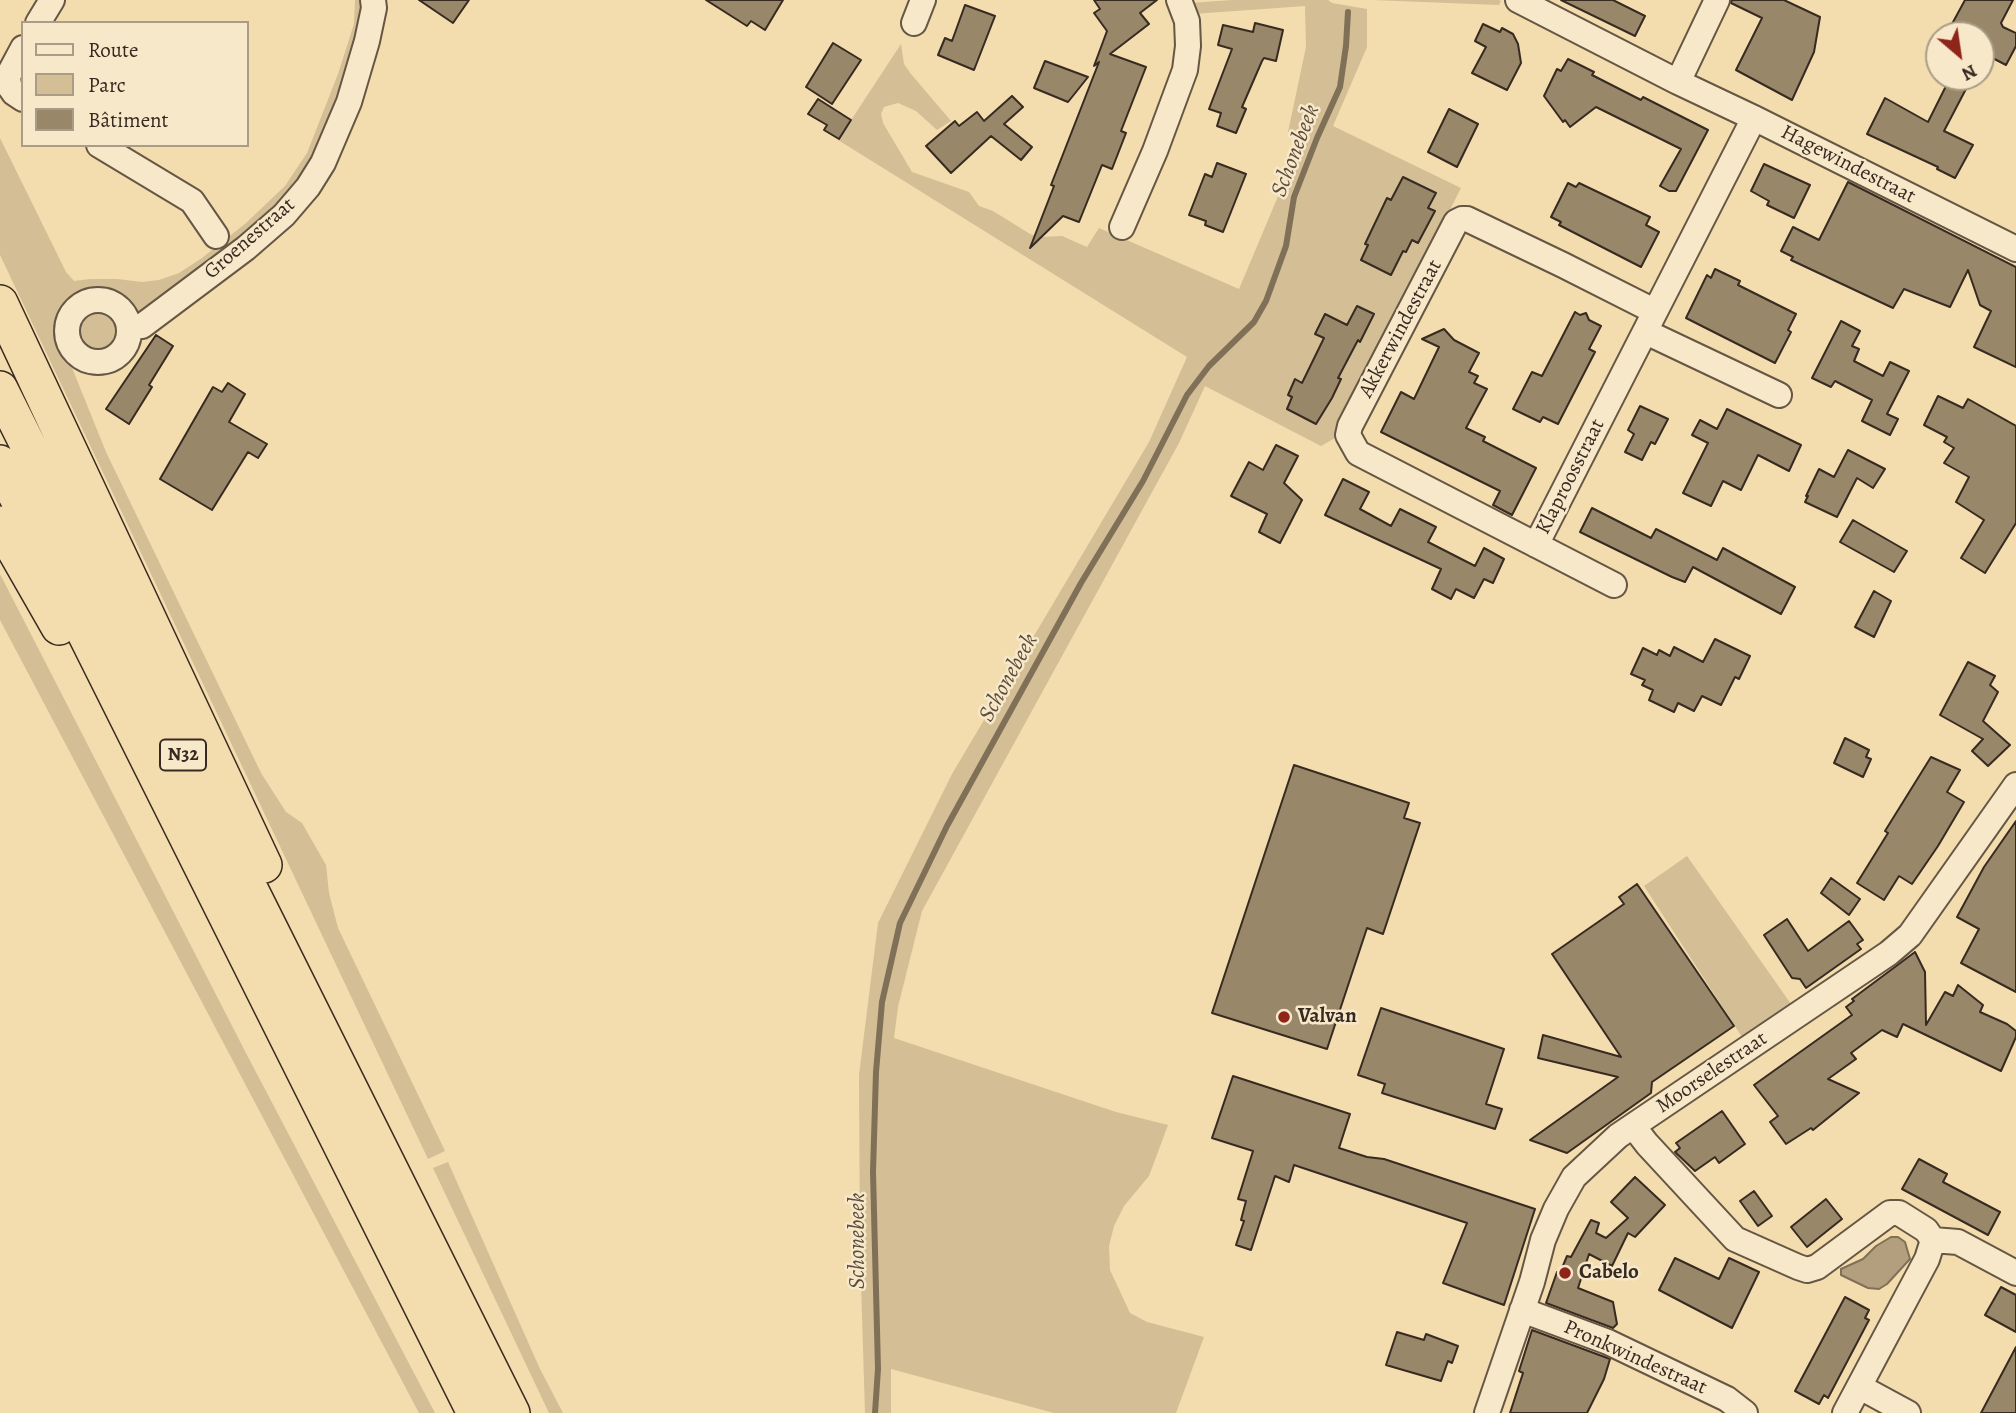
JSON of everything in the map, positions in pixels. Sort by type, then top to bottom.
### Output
[{"type":"highway","points":[[0,303],[367,1084],[366,1122]]},
{"type":"highway","name":"N32","points":[[0,389],[512,1413]]},
{"type":"highway","name":"N32","points":[[0,463],[475,1413]]},
{"type":"highway","points":[[0,524],[115,725],[163,787]]},
{"type":"street","points":[[39,21],[51,0]]},
{"type":"street","name":"Groenestraat","points":[[129,327],[142,326],[246,248],[284,215],[308,187],[323,163],[348,102],[367,41],[374,8],[373,0]]},
{"type":"street","points":[[1122,227],[1155,151],[1185,70],[1188,46],[1186,21],[1179,0]]},
{"type":"street","name":"Hagewindestraat","points":[[1518,0],[2016,249]]},
{"type":"street","points":[[1678,82],[1717,0]]},
{"type":"street","points":[[21,52],[8,76],[9,86],[21,98]]},
{"type":"street","name":"Klaproosstraat","points":[[1614,585],[1536,545],[1754,118]]},
{"type":"street","points":[[102,147],[192,201],[216,236]]},
{"type":"street","name":"Akkerwindestraat","points":[[1536,545],[1358,453],[1349,440],[1350,426],[1456,222],[1462,219],[1563,265],[1650,321]]},
{"type":"street","points":[[1650,321],[1779,395]]},
{"type":"street","name":"Moorselestraat","points":[[1487,1413],[1547,1230],[1574,1177],[1601,1150],[1633,1126],[1868,969],[1910,935],[2016,785]]},
{"type":"street","points":[[1633,1126],[1735,1239],[1798,1268],[1817,1267],[1889,1213],[1899,1213],[1921,1226],[1933,1240],[1958,1242],[2016,1273]]},
{"type":"street","points":[[1846,1413],[1927,1259],[1933,1240]]},
{"type":"street","name":"Pronkwindestraat","points":[[1522,1310],[1608,1342],[1727,1399],[1745,1413]]},
{"type":"street","points":[[1860,1387],[1908,1413]]},
{"type":"green space","points":[[355,0],[367,0],[332,134],[281,211],[144,313],[133,311],[118,298],[101,292],[81,298],[61,317],[62,343],[106,452],[261,773],[286,812],[302,823],[326,865],[329,893],[338,928],[445,1151],[428,1159],[0,255],[0,138],[66,272],[74,281],[159,280],[179,273],[202,258],[246,223],[285,186],[307,153],[354,24]]},
{"type":"green space","points":[[1328,0],[1367,9],[1367,47],[1333,126],[1461,188],[1335,438],[1321,446],[1205,386],[1179,443],[922,911],[898,1007],[894,1038],[1116,1112],[1168,1125],[1149,1176],[1124,1206],[1114,1226],[1109,1246],[1110,1270],[1130,1313],[1147,1322],[1204,1337],[1176,1413],[1054,1413],[891,1369],[891,1413],[865,1413],[859,1075],[878,923],[952,774],[1149,442],[1187,357],[838,140],[901,44],[904,64],[951,121],[937,130],[916,111],[898,103],[884,107],[881,114],[883,123],[912,172],[969,192],[979,206],[993,211],[1030,234],[1041,237],[1062,236],[1087,247],[1099,228],[1239,289],[1303,137],[1288,132],[1306,47],[1305,6],[1193,14],[1190,3]]},
{"type":"green space","points":[[1372,0],[1499,0],[1501,1],[1499,5]]},
{"type":"green space","points":[[97,310],[106,311],[113,316],[118,323],[118,341],[113,348],[106,353],[97,354],[88,353],[81,348],[76,341],[75,332],[76,323],[81,316],[88,311]]},
{"type":"green space","points":[[0,574],[247,1055],[435,1413],[419,1413],[0,620]]},
{"type":"green space","points":[[1687,856],[1791,1004],[1742,1037],[1644,886]]},
{"type":"green space","points":[[448,1162],[540,1369],[563,1413],[549,1413],[433,1168]]},
{"type":"shaded area","points":[[1891,1237],[1898,1237],[1905,1242],[1910,1259],[1887,1284],[1879,1289],[1868,1288],[1841,1275],[1841,1269],[1863,1259],[1876,1246]]},
{"type":"building","points":[[419,0],[469,0],[453,23]]},
{"type":"building","points":[[706,0],[783,0],[765,30],[751,21],[747,26]]},
{"type":"building","points":[[1094,0],[1157,0],[1140,13],[1149,24],[1110,54],[1146,67],[1121,131],[1126,133],[1112,169],[1102,165],[1079,222],[1063,216],[1030,248],[1054,186],[1051,185],[1099,62],[1094,66],[1107,31],[1094,13],[1100,9]]},
{"type":"building","points":[[1561,0],[1613,0],[1645,16],[1635,36]]},
{"type":"building","points":[[1732,0],[1784,0],[1820,17],[1814,52],[1792,100],[1736,70],[1762,18],[1731,3]]},
{"type":"building","points":[[1965,0],[2013,0],[2001,23],[2003,27],[2016,33],[2016,46],[2006,65],[1995,59],[1995,21],[1954,21]]},
{"type":"building","points":[[965,5],[995,16],[974,70],[938,55],[945,38],[952,41]]},
{"type":"building","points":[[1255,23],[1283,30],[1276,61],[1264,58],[1262,61],[1242,107],[1246,109],[1236,133],[1217,126],[1221,113],[1209,109],[1232,49],[1218,45],[1223,25],[1253,32]]},
{"type":"building","points":[[1483,24],[1500,32],[1502,28],[1513,34],[1518,44],[1521,63],[1507,90],[1472,73],[1486,47],[1475,41]]},
{"type":"building","points":[[833,43],[861,60],[832,104],[806,87]]},
{"type":"building","points":[[1568,59],[1594,72],[1592,75],[1641,100],[1643,97],[1708,130],[1676,191],[1660,186],[1681,149],[1596,107],[1570,127],[1565,120],[1563,122],[1544,96],[1557,69],[1561,71]]},
{"type":"building","points":[[1045,61],[1088,77],[1068,102],[1034,88]]},
{"type":"building","points":[[1944,91],[1965,91],[1944,131],[1973,145],[1955,178],[1937,169],[1938,167],[1867,134],[1885,98],[1928,122]]},
{"type":"building","points":[[1012,96],[1023,107],[1004,124],[1032,147],[1021,160],[991,136],[951,173],[926,146],[955,121],[959,126],[977,112],[984,121]]},
{"type":"building","points":[[818,99],[851,120],[839,139],[824,130],[827,125],[808,114]]},
{"type":"building","points":[[1449,109],[1478,124],[1457,167],[1428,152]]},
{"type":"building","points":[[1217,163],[1246,174],[1223,232],[1205,225],[1206,221],[1189,215],[1205,174],[1212,177]]},
{"type":"building","points":[[1764,164],[1810,185],[1794,218],[1767,205],[1769,201],[1751,191]]},
{"type":"building","points":[[1403,177],[1436,193],[1428,208],[1435,211],[1418,243],[1412,240],[1391,275],[1361,260],[1368,245],[1365,244],[1387,198],[1391,200]]},
{"type":"building","points":[[1848,182],[2016,267],[2016,367],[1974,347],[1991,311],[1980,305],[1968,270],[1950,307],[1904,289],[1893,308],[1791,260],[1793,257],[1781,251],[1793,227],[1819,240]]},
{"type":"building","points":[[1568,183],[1576,187],[1579,183],[1650,217],[1646,225],[1659,232],[1641,267],[1559,225],[1561,222],[1551,217]]},
{"type":"building","points":[[1715,269],[1740,281],[1738,285],[1796,314],[1788,330],[1791,332],[1775,363],[1686,318],[1707,275],[1711,278]]},
{"type":"building","points":[[1357,306],[1374,314],[1316,424],[1287,409],[1292,397],[1288,395],[1295,379],[1302,383],[1324,338],[1315,334],[1325,314],[1347,325]]},
{"type":"building","points":[[1575,312],[1580,315],[1586,313],[1589,320],[1601,326],[1589,349],[1595,352],[1558,424],[1543,417],[1540,422],[1513,409],[1532,372],[1542,376]]},
{"type":"building","points":[[1841,321],[1860,331],[1852,346],[1859,349],[1854,361],[1883,376],[1890,362],[1909,371],[1887,414],[1898,419],[1890,435],[1862,421],[1872,400],[1835,381],[1831,387],[1812,378]]},
{"type":"building","points":[[1444,329],[1454,340],[1479,353],[1469,372],[1478,376],[1474,383],[1487,389],[1466,428],[1485,437],[1483,441],[1536,468],[1512,515],[1493,505],[1500,491],[1381,432],[1401,392],[1414,399],[1439,347],[1422,339]]},
{"type":"building","points":[[156,335],[173,346],[129,424],[106,409]]},
{"type":"building","points":[[228,383],[245,394],[229,422],[267,444],[258,458],[248,452],[212,510],[160,479],[213,387],[222,392]]},
{"type":"building","points":[[1938,396],[1963,408],[1968,399],[2016,426],[2016,523],[1985,573],[1961,558],[1984,520],[1956,502],[1969,477],[1944,463],[1954,448],[1944,442],[1947,437],[1924,425]]},
{"type":"building","points":[[1640,406],[1668,419],[1655,444],[1651,442],[1642,460],[1625,452],[1634,434],[1628,430]]},
{"type":"building","points":[[1727,409],[1801,445],[1789,471],[1758,455],[1741,490],[1723,481],[1711,506],[1683,493],[1708,443],[1692,435],[1700,420],[1717,429]]},
{"type":"building","points":[[1276,445],[1298,456],[1284,483],[1302,500],[1280,543],[1259,532],[1267,514],[1231,496],[1249,462],[1263,470]]},
{"type":"building","points":[[1848,450],[1885,469],[1873,488],[1857,478],[1837,517],[1805,502],[1819,469],[1834,477]]},
{"type":"building","points":[[1343,479],[1369,492],[1360,509],[1391,526],[1400,509],[1436,527],[1428,542],[1475,566],[1484,548],[1504,559],[1493,583],[1484,579],[1474,598],[1456,589],[1451,599],[1432,589],[1441,569],[1325,515]]},
{"type":"building","points":[[1592,508],[1651,538],[1656,529],[1717,560],[1723,548],[1795,587],[1781,614],[1693,567],[1685,582],[1672,577],[1580,532]]},
{"type":"building","points":[[1853,520],[1907,551],[1894,572],[1840,542]]},
{"type":"building","points":[[1874,591],[1891,601],[1874,637],[1855,627]]},
{"type":"building","points":[[1715,639],[1750,656],[1739,679],[1735,677],[1721,705],[1702,696],[1694,711],[1678,703],[1674,712],[1649,700],[1653,690],[1642,685],[1645,680],[1631,674],[1643,648],[1657,655],[1659,650],[1670,656],[1674,647],[1703,662]]},
{"type":"building","points":[[1968,662],[1995,676],[1990,685],[1998,692],[1983,721],[2010,745],[1988,766],[1972,751],[1983,739],[1940,715]]},
{"type":"building","points":[[1845,738],[1869,750],[1866,757],[1871,759],[1863,777],[1834,763]]},
{"type":"building","points":[[1931,757],[1960,770],[1947,792],[1964,802],[1912,884],[1899,876],[1884,900],[1857,883],[1888,833],[1885,831]]},
{"type":"building","points":[[1294,765],[1409,803],[1404,818],[1420,823],[1383,934],[1367,928],[1327,1049],[1212,1013]]},
{"type":"building","points":[[2016,821],[2016,992],[1961,963],[1979,929],[1957,917],[1984,867]]},
{"type":"building","points":[[1831,878],[1860,899],[1849,915],[1821,893]]},
{"type":"building","points":[[1637,884],[1734,1026],[1652,1082],[1651,1093],[1567,1153],[1530,1140],[1618,1077],[1538,1058],[1543,1035],[1621,1057],[1552,954],[1624,904],[1619,897]]},
{"type":"building","points":[[1787,919],[1808,951],[1849,921],[1863,940],[1857,944],[1861,949],[1806,988],[1800,979],[1792,978],[1764,935]]},
{"type":"building","points":[[1915,952],[1925,972],[1926,1025],[1945,992],[1953,996],[1958,985],[1983,1005],[1980,1012],[2016,1031],[2016,1037],[2001,1071],[1903,1024],[1897,1037],[1882,1030],[1851,1053],[1856,1059],[1828,1079],[1859,1093],[1813,1130],[1811,1128],[1786,1144],[1770,1122],[1778,1116],[1754,1085],[1852,1015],[1846,1007],[1854,1001],[1852,999]]},
{"type":"building","points":[[1381,1008],[1504,1049],[1486,1104],[1502,1109],[1495,1129],[1382,1093],[1385,1084],[1358,1075]]},
{"type":"building","points":[[1233,1076],[1350,1114],[1339,1148],[1384,1159],[1535,1209],[1504,1305],[1443,1283],[1467,1223],[1294,1165],[1289,1182],[1275,1176],[1251,1250],[1236,1245],[1244,1221],[1241,1220],[1246,1201],[1238,1199],[1253,1151],[1212,1138]]},
{"type":"building","points":[[1722,1111],[1745,1144],[1719,1163],[1715,1157],[1695,1171],[1675,1152],[1680,1148],[1676,1143]]},
{"type":"building","points":[[1919,1159],[1947,1174],[1943,1182],[2000,1212],[1988,1235],[1902,1189]]},
{"type":"building","points":[[1635,1177],[1665,1205],[1635,1237],[1628,1233],[1612,1266],[1589,1254],[1578,1288],[1613,1302],[1617,1324],[1613,1328],[1546,1303],[1557,1272],[1560,1273],[1567,1256],[1571,1257],[1591,1220],[1599,1223],[1596,1233],[1606,1238],[1628,1218],[1611,1202]]},
{"type":"building","points":[[1754,1191],[1772,1216],[1758,1226],[1740,1201]]},
{"type":"building","points":[[1826,1199],[1842,1219],[1807,1247],[1791,1227]]},
{"type":"building","points":[[1675,1258],[1719,1279],[1729,1258],[1759,1272],[1732,1328],[1659,1290]]},
{"type":"building","points":[[2001,1287],[2016,1295],[2016,1332],[1985,1315]]},
{"type":"building","points":[[1845,1297],[1869,1310],[1865,1318],[1869,1320],[1828,1398],[1824,1395],[1819,1404],[1795,1391]]},
{"type":"building","points":[[1532,1330],[1610,1359],[1604,1379],[1587,1413],[1510,1413],[1523,1373],[1519,1371]]},
{"type":"building","points":[[1397,1332],[1424,1340],[1426,1334],[1458,1346],[1452,1363],[1448,1361],[1441,1381],[1386,1365]]},
{"type":"building","points":[[2016,1347],[2016,1413],[1981,1413]]},
{"type":"waterway","name":"Schonebeek","points":[[875,1413],[878,1369],[873,1172],[876,1072],[882,1002],[900,923],[947,826],[1081,583],[1143,481],[1187,395],[1209,366],[1254,322],[1266,301],[1286,246],[1294,197],[1340,87],[1348,12]]},
{"type":"place","name":"Valvan","points":[[1284,1017]]},
{"type":"place","name":"Cabelo","points":[[1565,1273]]}]
